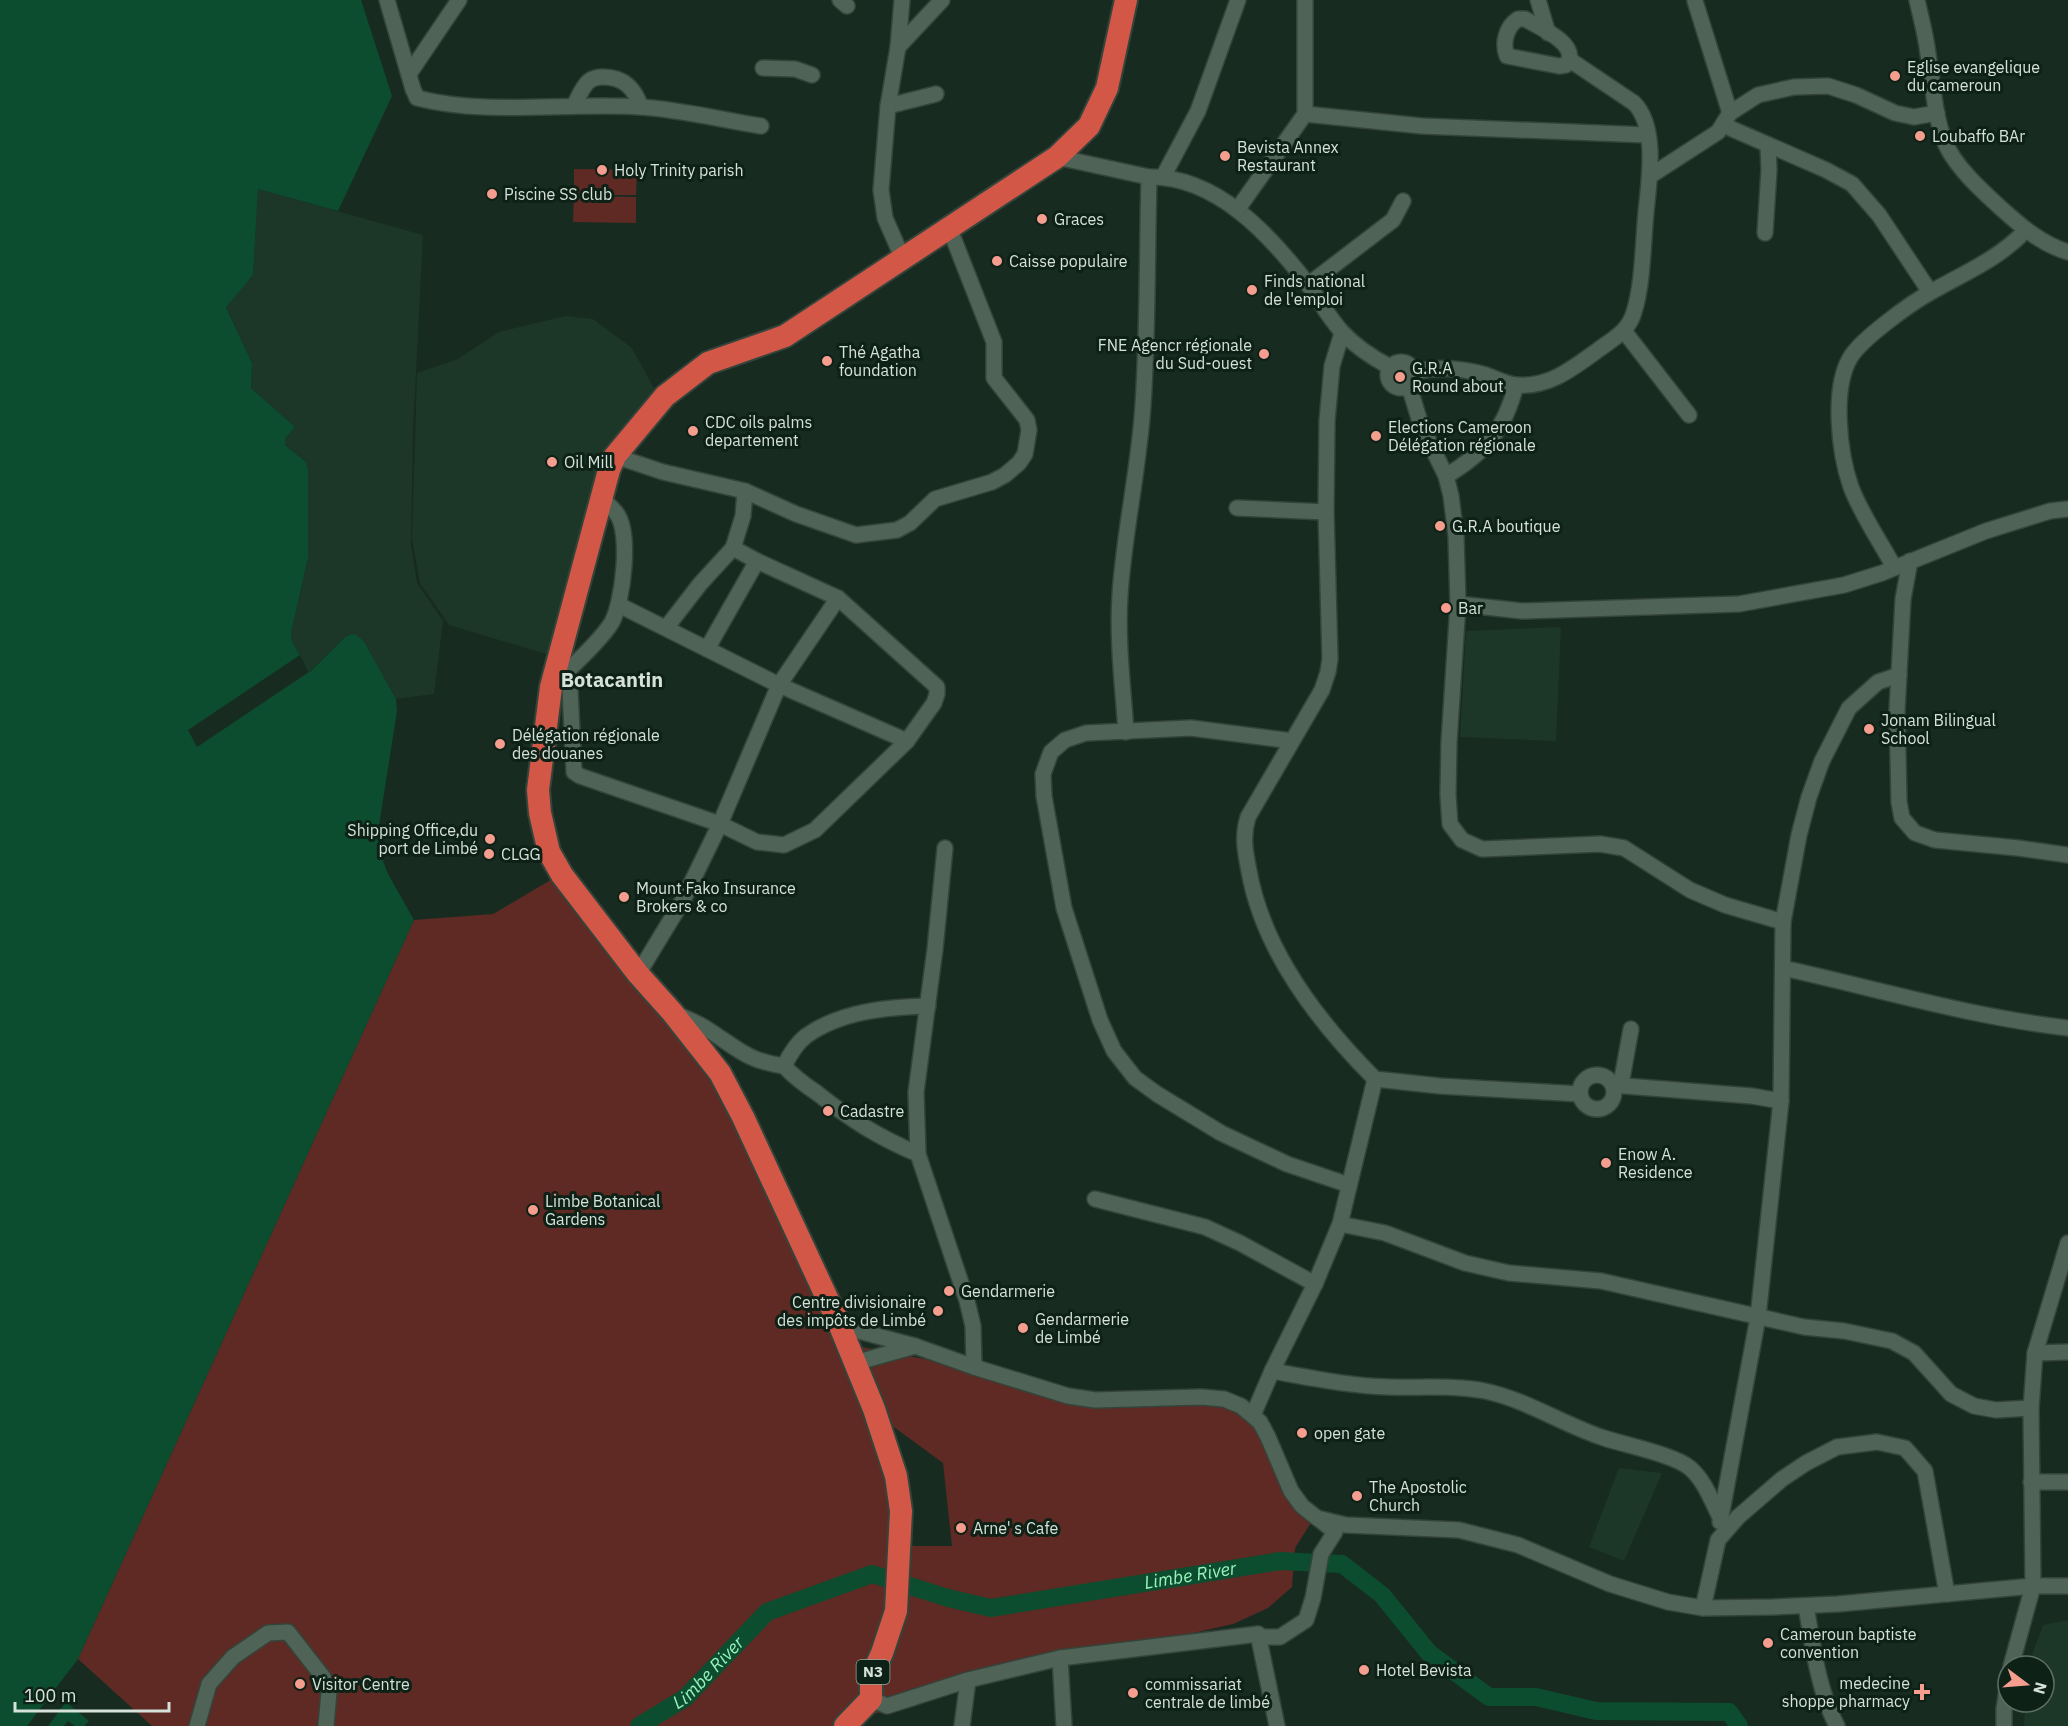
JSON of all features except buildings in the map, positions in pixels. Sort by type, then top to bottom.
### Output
[{"type":"highway","points":[[855,1363],[840,1326],[720,1073],[672,1012],[638,974],[562,874],[549,852],[540,813],[538,790],[551,687],[609,470],[615,456],[665,396],[708,363],[785,336],[1057,157],[1089,126],[1107,88],[1126,0]]},
{"type":"highway","name":"N3","points":[[845,1726],[870,1699],[871,1677],[896,1611],[901,1511],[896,1476],[874,1409],[855,1363]]},
{"type":"street","points":[[387,0],[417,98],[439,103],[482,106],[641,107],[761,126]]},
{"type":"street","points":[[409,74],[459,0]]},
{"type":"street","points":[[902,0],[898,47],[888,106],[882,190],[885,218],[903,259]]},
{"type":"street","points":[[898,47],[942,0]]},
{"type":"street","points":[[1126,732],[1119,635],[1120,596],[1125,543],[1135,488],[1143,405],[1156,177],[1198,111],[1238,0]]},
{"type":"street","points":[[1237,210],[1305,114],[1305,0]]},
{"type":"street","points":[[1538,0],[1548,33]]},
{"type":"street","points":[[1917,0],[1928,51],[1937,113],[1945,142],[1959,164],[1980,188],[2025,230],[2058,249],[2068,252]]},
{"type":"street","points":[[1695,1],[1727,119],[1768,145],[1852,184],[1879,215],[1930,292]]},
{"type":"street","points":[[1518,19],[1525,19],[1548,33],[1565,44],[1570,53],[1570,60],[1566,65],[1559,66],[1507,56],[1504,48],[1507,35],[1511,24],[1518,19]]},
{"type":"street","points":[[1570,60],[1641,110],[1646,120],[1650,176],[1641,265],[1634,312],[1624,331],[1584,362],[1559,376],[1533,383],[1516,385],[1459,369],[1430,368],[1412,379],[1399,388],[1388,378],[1390,367],[1398,361],[1408,363],[1412,379],[1420,425],[1446,476],[1454,512],[1458,604],[1449,742],[1450,825],[1462,840],[1482,849],[1600,844],[1623,848],[1690,890],[1725,905],[1783,922]]},
{"type":"street","points":[[763,68],[795,69],[812,75]]},
{"type":"street","points":[[574,106],[590,80],[598,77],[618,78],[626,83],[636,94],[641,107]]},
{"type":"street","points":[[1650,176],[1718,132],[1727,119],[1758,95],[1794,87],[1828,86],[1856,95],[1895,113],[1914,117],[1937,113]]},
{"type":"street","points":[[888,106],[936,94]]},
{"type":"street","points":[[1305,114],[1422,126],[1647,135]]},
{"type":"street","points":[[1765,233],[1769,170],[1768,145]]},
{"type":"street","points":[[1057,157],[1156,177],[1207,191],[1237,210],[1271,239],[1342,333],[1390,367]]},
{"type":"street","points":[[1308,285],[1394,220],[1403,201]]},
{"type":"street","points":[[615,456],[663,472],[745,491],[796,514],[856,535],[871,535],[897,530],[910,523],[935,499],[1005,476],[1025,454],[1029,430],[1026,420],[994,378],[994,342],[948,227]]},
{"type":"street","points":[[1894,567],[1851,487],[1842,443],[1840,386],[1851,357],[1891,319],[1930,292],[1973,270],[1997,254],[2025,230]]},
{"type":"street","points":[[1624,331],[1689,415]]},
{"type":"street","points":[[1342,333],[1332,366],[1328,398],[1326,512],[1330,659],[1328,672],[1322,690],[1248,817],[1244,830],[1244,845],[1251,884],[1270,937],[1286,965],[1324,1022],[1375,1079],[1440,1086],[1580,1094]]},
{"type":"street","points":[[1446,476],[1472,459],[1497,433],[1507,414],[1516,385]]},
{"type":"street","points":[[666,628],[699,584],[733,548],[743,516],[745,491]]},
{"type":"street","points":[[551,687],[611,622],[619,605],[624,559],[622,529],[617,514],[601,497]]},
{"type":"street","points":[[1238,508],[1326,512]]},
{"type":"street","points":[[1458,604],[1522,611],[1739,604],[1844,585],[1986,531],[2068,509]]},
{"type":"street","points":[[570,669],[574,772],[580,776],[720,824],[757,842],[784,845],[815,830],[907,741],[934,703],[937,687],[838,598],[733,548]]},
{"type":"street","points":[[707,649],[757,561]]},
{"type":"street","points":[[1910,561],[1903,599],[1897,739],[1899,802],[1902,818],[1915,833],[1935,840],[2068,855]]},
{"type":"street","points":[[638,974],[683,900],[720,824],[779,685],[838,598]]},
{"type":"street","points":[[619,605],[779,685],[907,741]]},
{"type":"street","points":[[1703,1608],[1718,1539],[1758,1317],[1781,1101],[1783,922],[1799,835],[1822,761],[1850,708],[1878,682],[1899,675]]},
{"type":"street","points":[[1292,741],[1191,728],[1086,734],[1065,740],[1051,752],[1043,774],[1044,796],[1064,908],[1100,1020],[1114,1051],[1135,1078],[1221,1133],[1287,1164],[1349,1185]]},
{"type":"street","points":[[945,848],[916,1092],[918,1154],[974,1326],[974,1367]]},
{"type":"street","points":[[1783,968],[1943,1006],[2030,1024],[2068,1028]]},
{"type":"street","points":[[784,1066],[805,1037],[831,1024],[879,1009],[928,1006]]},
{"type":"street","points":[[672,1012],[706,1028],[750,1058],[784,1066],[792,1075],[848,1118],[885,1140],[918,1154]]},
{"type":"street","points":[[1631,1029],[1617,1084],[1612,1101],[1604,1108],[1588,1107],[1584,1104],[1580,1094],[1582,1084],[1590,1076],[1600,1075],[1617,1084],[1752,1096],[1781,1101]]},
{"type":"street","points":[[1253,1415],[1315,1284],[1340,1224],[1375,1079]]},
{"type":"street","points":[[1095,1199],[1205,1227],[1315,1284]]},
{"type":"street","points":[[1340,1224],[1385,1233],[1465,1263],[1509,1273],[1601,1281],[1804,1327],[1844,1331],[1892,1341],[1914,1353],[1951,1395],[1974,1406],[1996,1410],[2031,1408]]},
{"type":"street","points":[[2014,1654],[2033,1586],[2031,1408],[2035,1353],[2068,1243]]},
{"type":"street","points":[[840,1326],[915,1346],[1068,1396],[1095,1400],[1201,1397],[1224,1399],[1241,1406],[1260,1422],[1291,1491],[1302,1506],[1335,1532],[1321,1554],[1306,1620],[1280,1636],[1262,1637],[1258,1634],[1060,1658],[968,1680],[887,1706],[870,1699]]},
{"type":"street","points":[[855,1363],[915,1346]]},
{"type":"street","points":[[2035,1353],[2068,1352]]},
{"type":"street","points":[[1272,1371],[1343,1384],[1486,1391],[1525,1404],[1601,1437],[1689,1467],[1701,1480],[1721,1519]]},
{"type":"street","points":[[1718,1539],[1738,1517],[1782,1479],[1837,1447],[1877,1442],[1905,1448],[1925,1471],[1947,1594]]},
{"type":"street","points":[[2031,1482],[2068,1482]]},
{"type":"street","points":[[1317,1518],[1346,1525],[1459,1530],[1518,1545],[1640,1595],[1703,1608],[1806,1606],[2033,1586],[2068,1586]]},
{"type":"street","points":[[1806,1606],[1814,1652],[1829,1711],[1837,1726]]},
{"type":"street","points":[[197,1726],[209,1684],[233,1657],[268,1634],[288,1632],[318,1670],[329,1692],[326,1726]]},
{"type":"street","points":[[1258,1634],[1277,1726]]},
{"type":"street","points":[[1060,1658],[1065,1726]]},
{"type":"street","points":[[963,1726],[968,1680]]},
{"type":"shaded area","points":[[0,0],[361,0],[392,96],[338,211],[258,189],[253,275],[226,307],[252,363],[251,388],[295,427],[285,439],[285,445],[306,462],[308,469],[308,558],[291,633],[292,642],[310,672],[345,637],[352,634],[357,635],[365,643],[396,699],[397,711],[378,832],[380,853],[388,874],[414,920],[78,1659],[27,1726],[0,1726]]},
{"type":"shaded area","points":[[574,169],[637,170],[636,195],[574,195]]},
{"type":"shaded area","points":[[258,189],[423,235],[413,430],[411,545],[417,583],[443,621],[434,694],[396,699],[365,643],[345,637],[309,672],[292,642],[291,633],[308,558],[308,469],[306,462],[285,445],[285,439],[295,427],[251,388],[252,363],[226,306],[253,275]]},
{"type":"shaded area","points":[[574,196],[636,197],[636,223],[573,222]]},
{"type":"shaded area","points":[[566,316],[593,319],[632,348],[660,399],[633,427],[553,656],[449,625],[420,583],[412,539],[417,373],[458,359],[499,332]]},
{"type":"shaded area","points":[[1561,627],[1556,741],[1460,737],[1466,631]]},
{"type":"shaded area","name":"Limbe Botanical Gardens","points":[[559,875],[720,1077],[847,1344],[971,1368],[1078,1403],[1222,1400],[1251,1415],[1312,1521],[1295,1548],[1292,1587],[1268,1608],[1233,1624],[956,1687],[874,1714],[854,1705],[837,1726],[152,1726],[78,1659],[414,920],[493,914]],"holes":[[[872,1411],[943,1463],[952,1546],[900,1546]]]},
{"type":"shaded area","points":[[1619,1468],[1662,1473],[1624,1561],[1589,1547]]},
{"type":"shaded area","points":[[2068,1620],[2068,1726],[2024,1726],[2024,1714],[2056,1714],[2056,1654],[2032,1654],[2043,1625]]},
{"type":"shaded area","points":[[66,1702],[89,1721],[84,1726],[75,1726],[68,1721],[64,1726],[48,1726]]},
{"type":"pier","points":[[300,655],[309,672],[197,747],[188,730]]},
{"type":"waterway","name":"Limbe River","points":[[639,1726],[685,1698],[767,1612],[872,1574],[948,1598],[991,1608],[1280,1561],[1342,1564],[1382,1595],[1429,1653],[1489,1697],[1536,1697],[1596,1711],[1729,1712],[1739,1726]]},
{"type":"place","name":"Eglise evangelique du cameroun","points":[[1895,76]]},
{"type":"place","name":"Loubaffo BAr","points":[[1920,136]]},
{"type":"place","name":"Bevista Annex Restaurant","points":[[1225,156]]},
{"type":"place","name":"Holy Trinity parish","points":[[602,170]]},
{"type":"place","name":"Piscine SS club","points":[[492,194]]},
{"type":"place","name":"Graces","points":[[1042,219]]},
{"type":"place","name":"Caisse populaire","points":[[997,261]]},
{"type":"place","name":"Finds national de l'emploi","points":[[1252,290]]},
{"type":"place","name":"FNE Agencr régionale du Sud-ouest","points":[[1264,354]]},
{"type":"place","name":"Thé Agatha foundation","points":[[827,361]]},
{"type":"place","name":"G.R.A Round about","points":[[1400,377]]},
{"type":"place","name":"CDC oils palms departement","points":[[693,431]]},
{"type":"place","name":"Elections Cameroon Délégation régionale","points":[[1376,436]]},
{"type":"place","name":"Oil Mill","points":[[552,462]]},
{"type":"place","name":"G.R.A boutique","points":[[1440,526]]},
{"type":"place","name":"Bar","points":[[1446,608]]},
{"type":"place","name":"Jonam Bilingual School","points":[[1869,729]]},
{"type":"place","name":"Délégation régionale des douanes","points":[[500,744]]},
{"type":"place","name":"Shipping Office,du port de Limbé","points":[[490,839]]},
{"type":"place","name":"CLGG","points":[[489,854]]},
{"type":"place","name":"Mount Fako Insurance Brokers & co","points":[[624,897]]},
{"type":"place","name":"Cadastre","points":[[828,1111]]},
{"type":"place","name":"Enow A. Residence","points":[[1606,1163]]},
{"type":"place","name":"Limbe Botanical Gardens","points":[[533,1210]]},
{"type":"place","name":"Gendarmerie","points":[[949,1291]]},
{"type":"place","name":"Centre divisionaire des impôts de Limbé","points":[[938,1311]]},
{"type":"place","name":"Gendarmerie de Limbé","points":[[1023,1328]]},
{"type":"place","name":"open gate","points":[[1302,1433]]},
{"type":"place","name":"The Apostolic Church","points":[[1357,1496]]},
{"type":"place","name":"Arne' s Cafe","points":[[961,1528]]},
{"type":"place","name":"Cameroun baptiste convention","points":[[1768,1643]]},
{"type":"place","name":"Hotel Bevista","points":[[1364,1670]]},
{"type":"place","name":"Visitor Centre","points":[[300,1684]]},
{"type":"place","name":"medecine shoppe pharmacy","points":[[1922,1692]]},
{"type":"place","name":"commissariat centrale de limbé","points":[[1133,1693]]},
{"type":"district","name":"Botacantin","points":[[612,680]]}]
